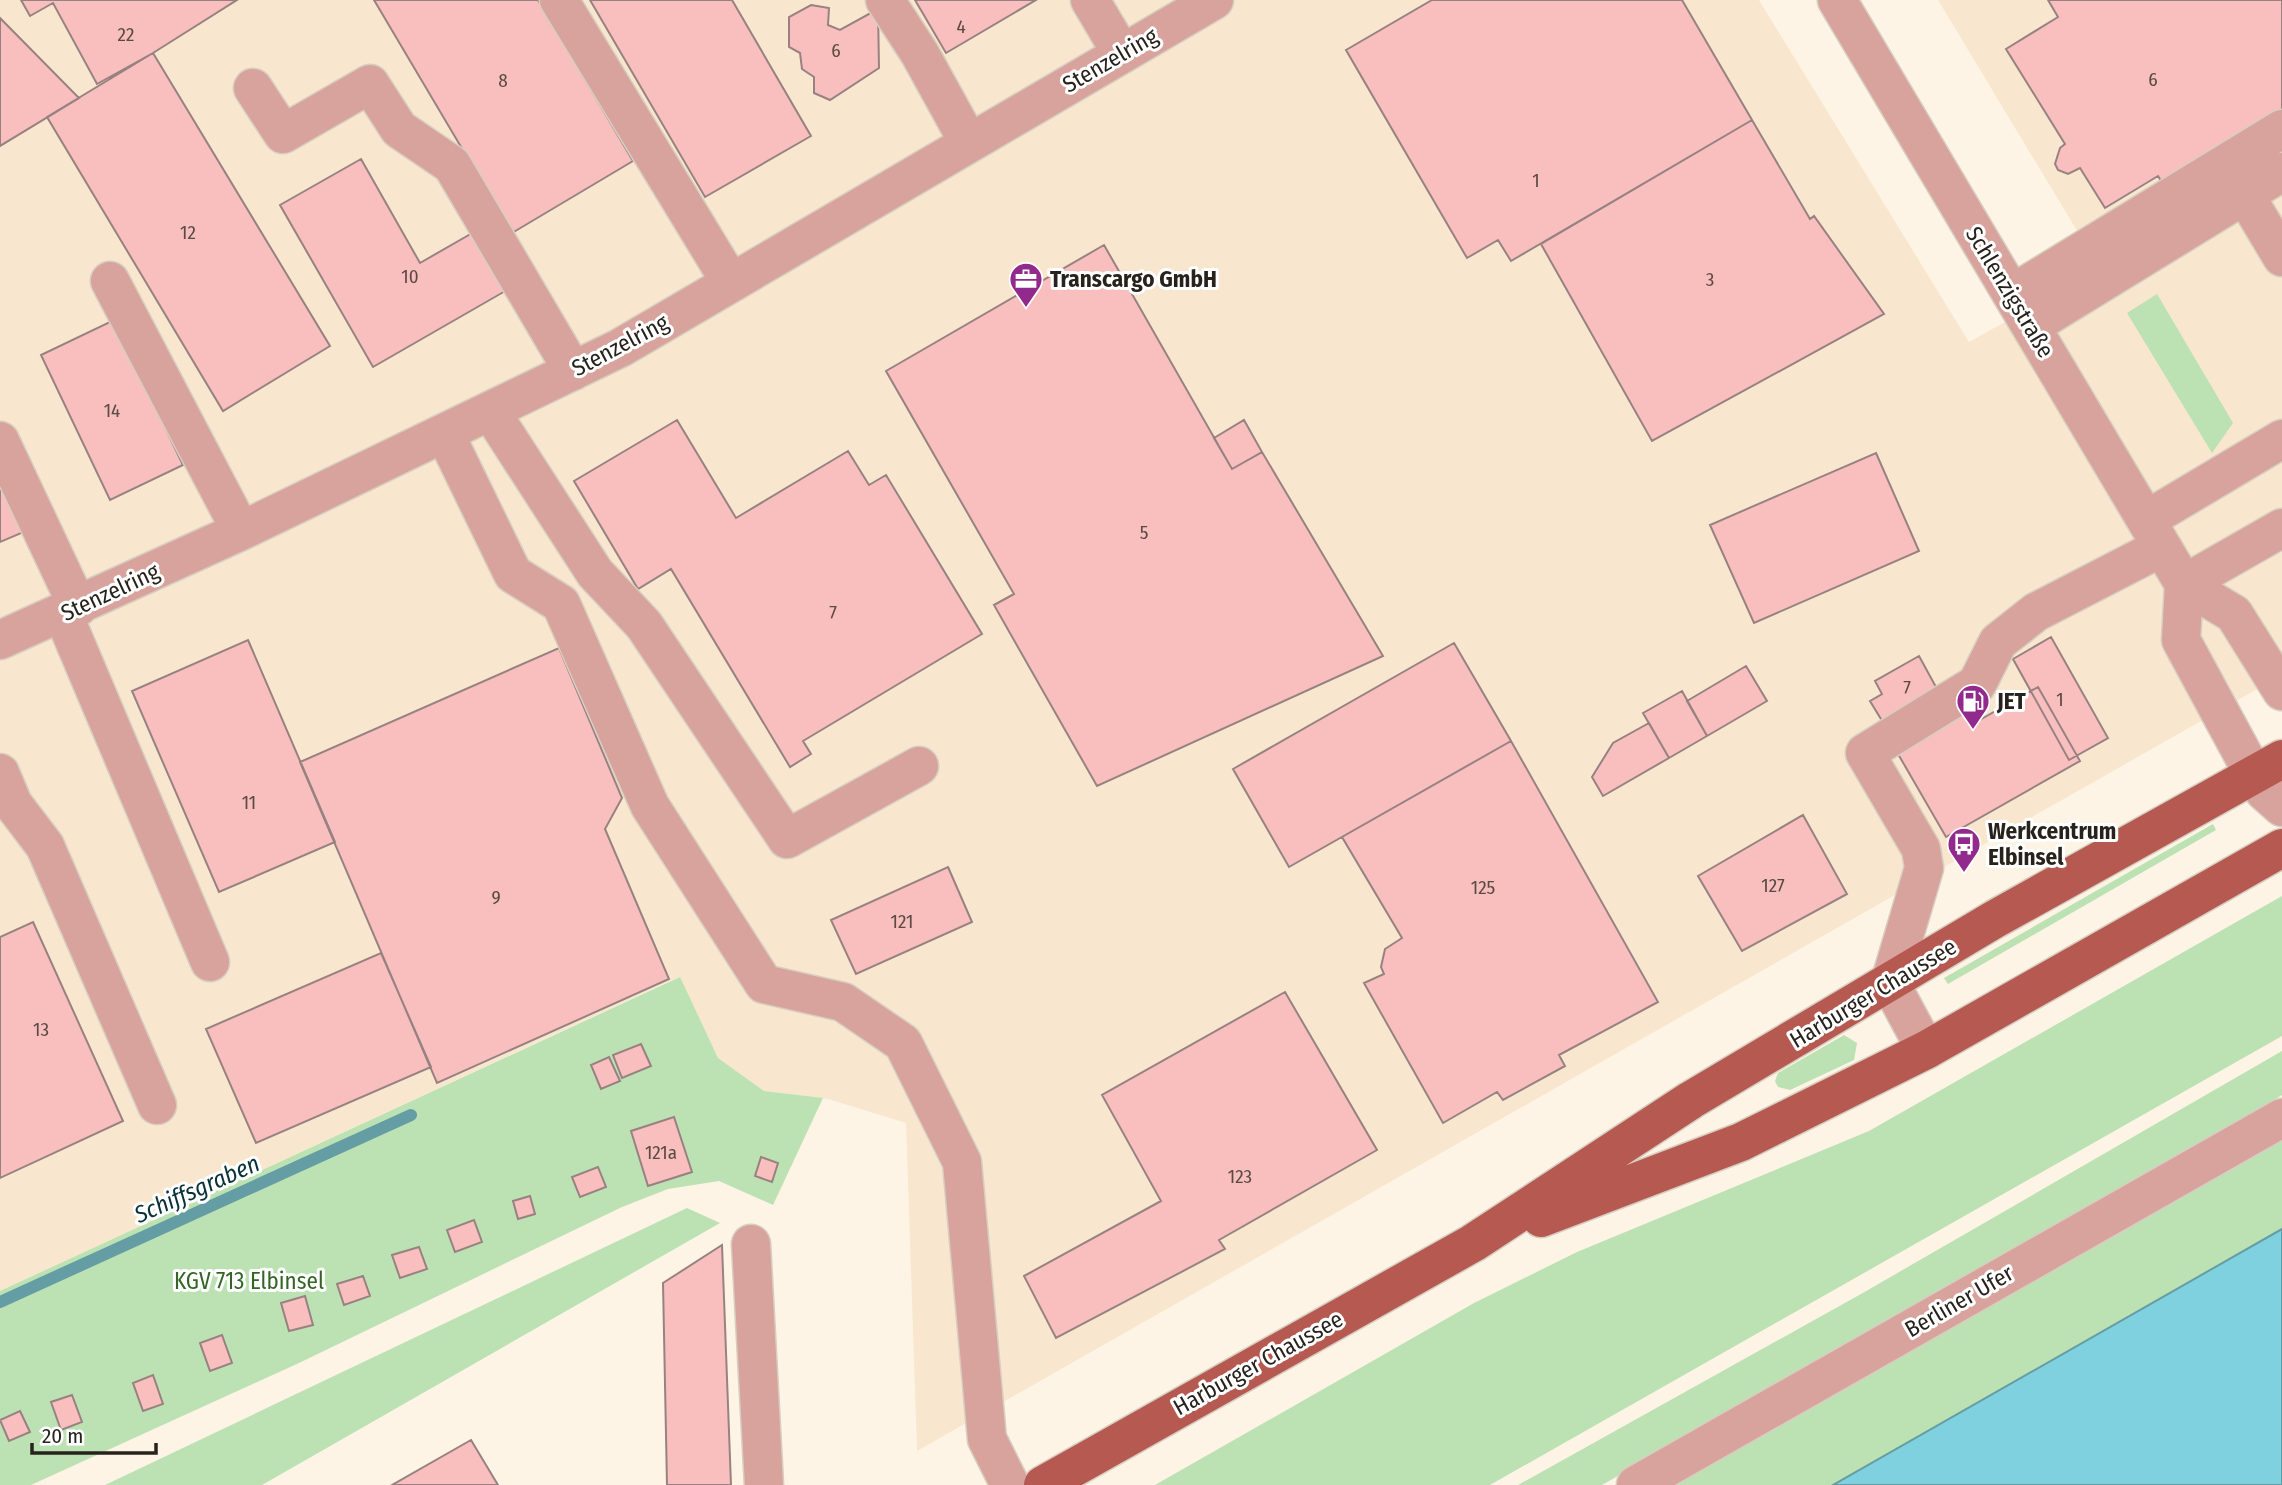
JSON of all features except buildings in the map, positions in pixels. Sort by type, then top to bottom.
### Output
[{"type":"main road","name":"Harburger Chaussee","points":[[1043,1485],[1473,1243],[1691,1101],[1995,919],[2268,767]]},
{"type":"main road","name":"Harburger Chaussee","points":[[1473,1243],[1741,1142],[1926,1050],[2282,848]]},
{"type":"street","points":[[559,0],[731,283]]},
{"type":"street","points":[[885,0],[920,54],[969,143]]},
{"type":"street","points":[[1090,0],[1122,54]]},
{"type":"street","name":"Stenzelring","points":[[0,640],[71,610],[445,435],[620,348],[1213,0]]},
{"type":"street","name":"Schlenzigstraße","points":[[1837,0],[2184,584],[2234,614],[2282,691]]},
{"type":"street","points":[[253,88],[283,134],[370,84],[399,129],[452,165],[573,371]]},
{"type":"street","points":[[2021,310],[2282,129]]},
{"type":"street","points":[[2021,310],[2245,195],[2282,172]]},
{"type":"street","points":[[2245,195],[2282,257]]},
{"type":"street","points":[[110,281],[241,531]]},
{"type":"street","points":[[491,412],[595,573],[643,625],[787,839],[919,766]]},
{"type":"street","points":[[445,435],[513,574],[561,604],[650,806],[764,984],[844,1002],[903,1043],[962,1162],[987,1439],[1010,1485]]},
{"type":"street","points":[[1926,1050],[1891,982],[1924,867],[1921,849],[1865,753],[1977,684],[1998,642],[2036,612],[2154,533],[2282,439]]},
{"type":"street","points":[[0,441],[71,610],[210,962]]},
{"type":"street","points":[[2282,528],[2184,584],[2181,640],[2268,767],[2264,791],[2282,807]]},
{"type":"street","points":[[0,773],[13,804],[45,846],[157,1105]]},
{"type":"street","name":"Berliner Ufer","points":[[1636,1485],[2282,1118]]},
{"type":"street","points":[[751,1244],[764,1485]]},
{"type":"shaded area","points":[[0,0],[1759,0],[1969,342],[2100,269],[1938,0],[2282,0],[2282,675],[917,1451],[906,1123],[828,1099],[764,1091],[718,1058],[679,977],[0,1291]]},
{"type":"green space","points":[[2157,294],[2233,423],[2212,453],[2127,313]]},
{"type":"green space","points":[[2213,824],[2216,830],[1948,984],[1944,978]]},
{"type":"green space","points":[[2282,896],[2282,1036],[1490,1485],[1155,1485],[1474,1303],[1577,1252],[1869,1131]]},
{"type":"green space","name":"KGV 713 Elbinsel","points":[[680,977],[718,1058],[764,1091],[823,1098],[773,1205],[719,1181],[668,1189],[622,1207],[299,1363],[31,1485],[0,1485],[0,1291]]},
{"type":"green space","points":[[1844,1035],[1857,1043],[1854,1060],[1790,1090],[1778,1087],[1775,1081],[1778,1073]]},
{"type":"green space","points":[[2282,1051],[2282,1095],[2196,1147],[1602,1485],[1518,1485],[1861,1294]]},
{"type":"green space","points":[[2282,1140],[2282,1229],[1833,1485],[1676,1485]]},
{"type":"green space","points":[[687,1208],[720,1223],[262,1485],[105,1485]]},
{"type":"water","points":[[2282,1229],[2282,1485],[1833,1485]]},
{"type":"waterway","name":"Schiffsgraben","points":[[0,1302],[411,1115]]},
{"type":"place","name":"Transcargo GmbH","points":[[1026,309]]},
{"type":"place","name":"JET","points":[[1973,731]]},
{"type":"place","name":"Werkcentrum Elbinsel","points":[[1964,874]]}]
